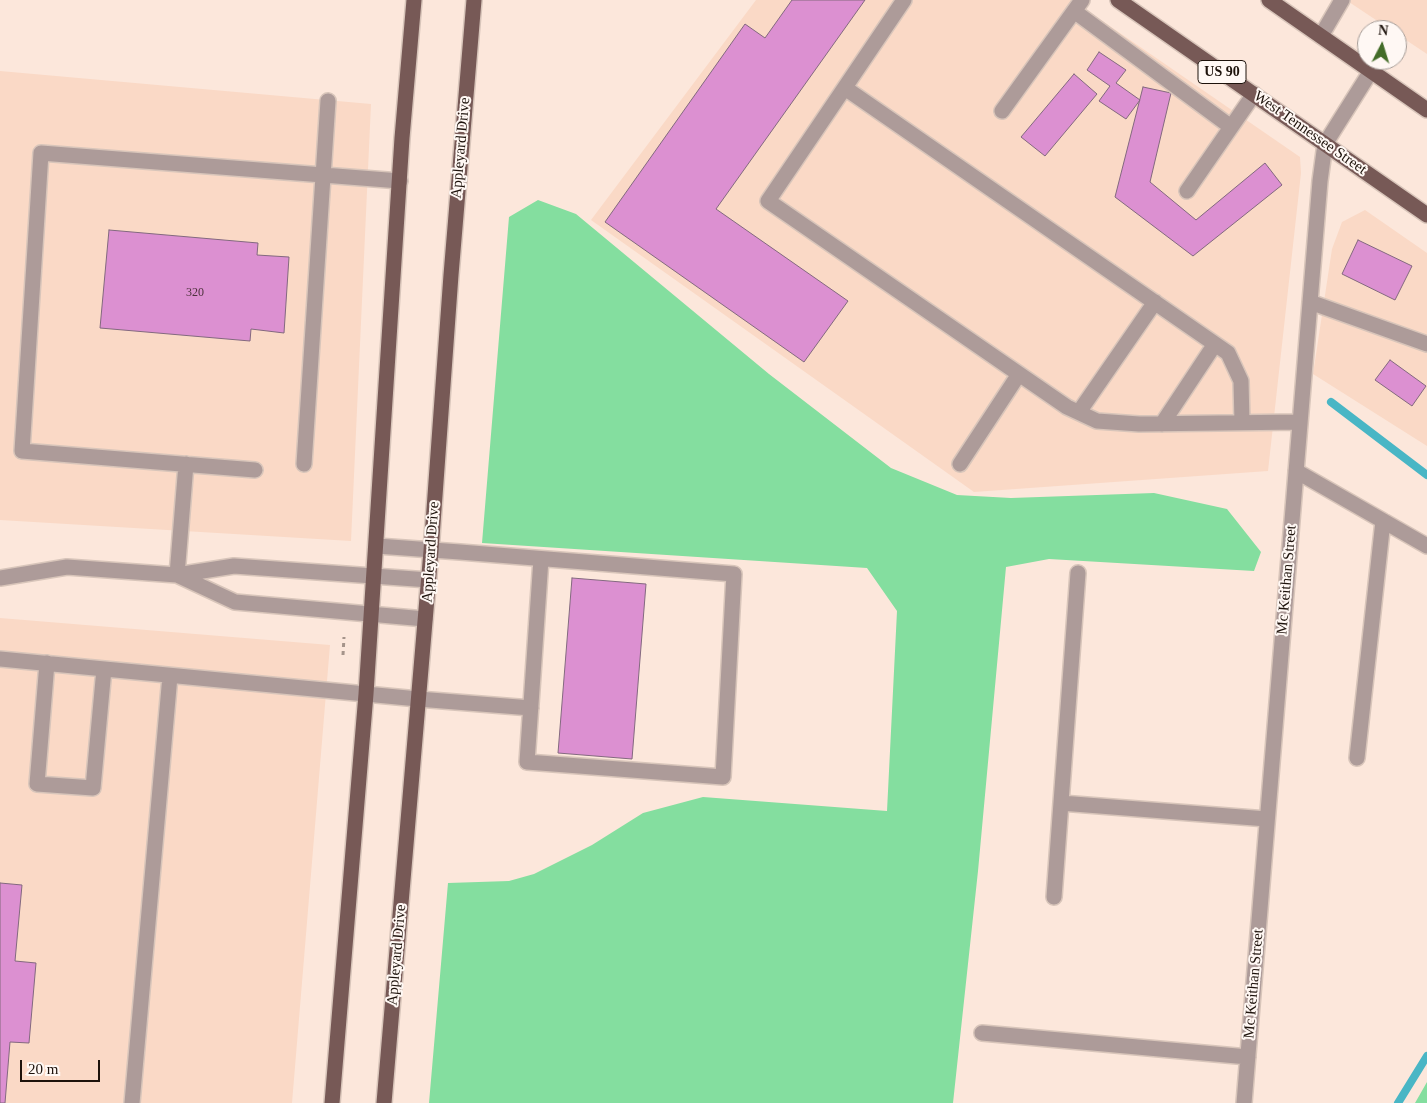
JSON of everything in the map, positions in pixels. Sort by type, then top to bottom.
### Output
[{"type":"main road","points":[[332,1103],[366,694],[414,0]]},
{"type":"main road","name":"Appleyard Drive","points":[[384,1103],[431,551],[451,275],[474,0]]},
{"type":"main road","name":"West Tennessee Street","points":[[1118,0],[1427,215]]},
{"type":"main road","points":[[1269,0],[1427,110]]},
{"type":"street","points":[[904,0],[768,201],[1019,374],[1079,412],[1097,421],[1162,424],[1300,422]]},
{"type":"street","points":[[1321,36],[1342,0]]},
{"type":"street","points":[[1002,111],[1078,6],[1231,127]]},
{"type":"street","name":"Mc Keithan Street","points":[[1244,1103],[1320,181],[1325,144],[1371,71]]},
{"type":"street","points":[[845,88],[1228,353],[1241,381],[1242,422]]},
{"type":"street","points":[[1187,191],[1254,94]]},
{"type":"street","points":[[304,464],[328,101]]},
{"type":"street","points":[[255,470],[22,451],[41,153],[400,181]]},
{"type":"street","points":[[1079,412],[1155,302]]},
{"type":"street","points":[[1310,302],[1427,344]]},
{"type":"street","points":[[1162,424],[1215,344]]},
{"type":"street","points":[[960,464],[1019,374]]},
{"type":"street","points":[[177,576],[186,464]]},
{"type":"street","points":[[1296,471],[1427,546]]},
{"type":"street","points":[[1357,758],[1383,521]]},
{"type":"street","points":[[376,546],[734,574],[723,777],[527,762],[541,559]]},
{"type":"street","points":[[0,578],[67,567],[177,576],[234,566],[428,580]]},
{"type":"street","points":[[1054,897],[1078,573]]},
{"type":"street","points":[[177,576],[235,602],[425,619]]},
{"type":"street","points":[[0,659],[418,700],[530,708]]},
{"type":"street","points":[[47,663],[37,784],[93,788],[104,669]]},
{"type":"street","points":[[132,1103],[170,676]]},
{"type":"street","points":[[1061,803],[1267,819]]},
{"type":"street","points":[[982,1033],[1248,1056]]},
{"type":"path","points":[[343,655],[344,637]]},
{"type":"shaded area","points":[[756,0],[1072,0],[1300,157],[1301,173],[1268,471],[974,492],[591,220]]},
{"type":"shaded area","points":[[1346,0],[1427,0],[1427,54],[1407,41],[1407,20],[1376,20]]},
{"type":"shaded area","points":[[0,71],[371,104],[351,541],[0,520]]},
{"type":"shaded area","points":[[1365,210],[1427,253],[1427,446],[1313,374],[1332,249],[1342,222]]},
{"type":"shaded area","points":[[0,618],[330,645],[292,1103],[0,1103]]},
{"type":"green space","points":[[538,200],[576,214],[769,374],[891,468],[957,495],[1011,498],[1154,493],[1227,509],[1261,552],[1254,571],[1049,559],[1006,567],[978,871],[953,1103],[429,1103],[448,883],[509,881],[534,874],[592,845],[643,813],[703,797],[887,811],[897,611],[867,568],[482,543],[509,217]]},
{"type":"green space","points":[[1427,1082],[1427,1103],[1415,1103]]},
{"type":"building","points":[[792,0],[865,0],[716,209],[848,301],[804,362],[605,222],[745,24],[765,38]]},
{"type":"building","points":[[1099,52],[1126,70],[1116,83],[1140,100],[1126,119],[1099,101],[1110,86],[1087,70]]},
{"type":"building","points":[[1074,74],[1097,94],[1045,156],[1021,137]]},
{"type":"building","points":[[1143,87],[1171,93],[1150,182],[1196,220],[1265,163],[1282,185],[1193,256],[1115,197]]},
{"type":"building","points":[[109,230],[258,243],[257,255],[289,257],[284,333],[251,329],[250,341],[100,328]]},
{"type":"building","points":[[1358,240],[1412,266],[1395,300],[1342,274]]},
{"type":"building","points":[[1390,360],[1426,386],[1412,406],[1375,380]]},
{"type":"building","points":[[572,578],[646,584],[632,759],[558,753]]},
{"type":"building","points":[[0,883],[22,885],[15,961],[36,963],[29,1043],[10,1042],[5,1103],[0,1103]]},
{"type":"waterway","points":[[1331,402],[1427,475]]},
{"type":"waterway","points":[[1398,1103],[1427,1056]]}]
